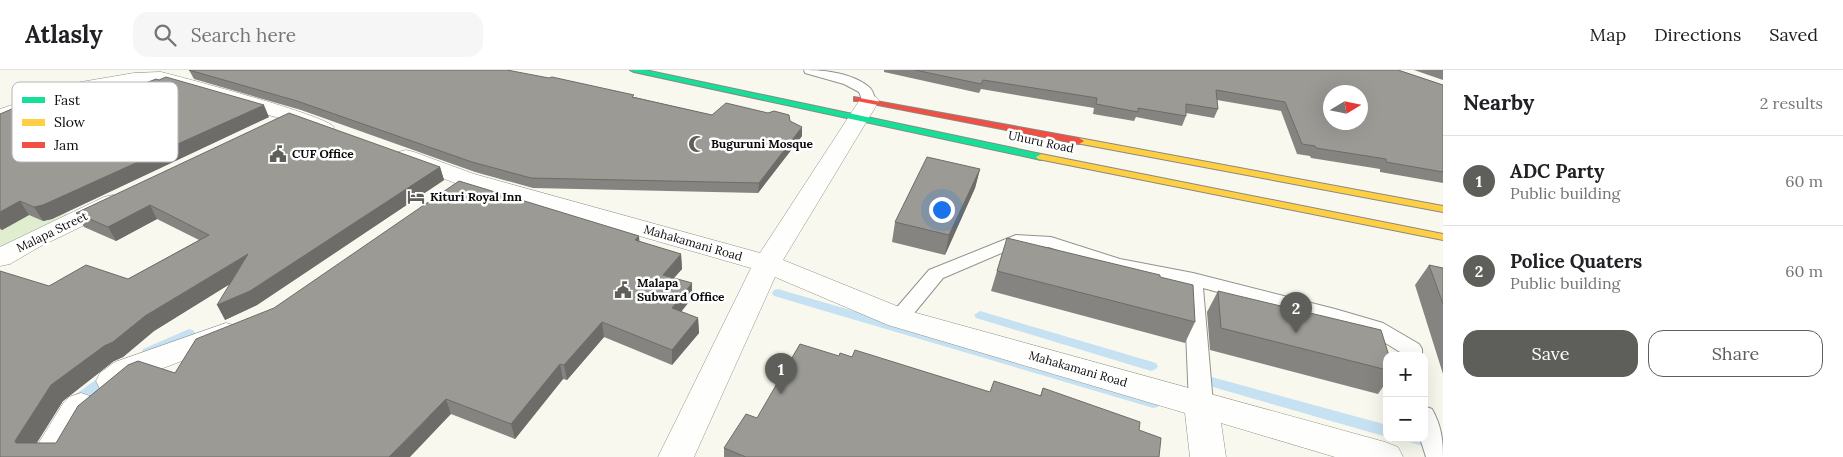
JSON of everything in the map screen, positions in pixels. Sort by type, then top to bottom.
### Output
[{"type":"main road","name":"Uhuru Road","points":[[634,70],[859,105],[1443,209]]},
{"type":"main road","name":"Uhuru Road","points":[[859,105],[1075,164],[1443,237]]},
{"type":"street","points":[[116,82],[161,78],[175,82]]},
{"type":"street","points":[[178,83],[293,116],[338,133]]},
{"type":"street","points":[[676,457],[768,264],[859,105]]},
{"type":"street","points":[[0,116],[12,112]]},
{"type":"street","points":[[267,129],[293,116]]},
{"type":"street","name":"Mahakamani Road","points":[[384,149],[466,179],[768,264],[900,318],[1385,457]]},
{"type":"street","points":[[442,196],[466,179]]},
{"type":"street","name":"Malapa Street","points":[[0,258],[30,241],[136,191]]},
{"type":"street","points":[[48,457],[76,411],[126,370],[254,321]]},
{"type":"street","points":[[1201,404],[1208,457]]},
{"type":"lane","points":[[810,70],[849,81],[865,90],[859,105]]},
{"type":"lane","points":[[900,318],[936,274],[1016,240],[1051,242],[1116,264],[1193,278],[1376,328],[1411,349],[1411,352]]},
{"type":"lane","points":[[1193,278],[1201,404]]},
{"type":"lane","points":[[1428,427],[1438,457]]},
{"type":"green space","points":[[46,191],[68,215],[7,252],[0,246],[0,201]]},
{"type":"building","points":[[189,70],[507,70],[552,77],[634,95],[632,97],[712,115],[726,103],[768,113],[774,111],[789,115],[790,121],[802,127],[759,183],[531,178],[472,162],[297,101]]},
{"type":"building","points":[[915,70],[1398,70],[1443,85],[1443,172],[1386,162],[1386,159],[1302,144],[1285,102],[1216,90],[1218,109],[1186,104],[1186,116],[1138,108],[1138,112],[1096,104],[1097,98],[983,80],[981,84]]},
{"type":"building","points":[[166,77],[264,105],[178,144],[178,82],[148,82],[156,79],[159,80]]},
{"type":"building","points":[[12,109],[12,162],[138,162],[43,205],[34,207],[20,201],[0,212],[0,114]]},
{"type":"building","points":[[289,113],[440,167],[250,291],[217,305],[248,254],[145,316],[113,342],[104,346],[51,385],[15,441],[16,443],[56,443],[78,406],[128,365],[138,361],[175,373],[196,339],[274,308],[459,181],[639,236],[635,240],[681,254],[663,275],[692,283],[672,308],[698,318],[672,350],[602,322],[564,365],[560,364],[511,424],[446,399],[389,457],[0,457],[0,271],[49,286],[86,265],[128,279],[209,235],[150,205],[108,227],[76,213]]},
{"type":"building","points":[[927,157],[980,169],[949,235],[895,222]]},
{"type":"building","points":[[1007,238],[1160,275],[1160,277],[1193,285],[1195,322],[997,271]]},
{"type":"building","points":[[1429,265],[1443,268],[1443,304]]},
{"type":"building","points":[[1218,291],[1381,330],[1388,352],[1383,352],[1383,369],[1221,328]]},
{"type":"building","points":[[800,344],[839,356],[840,353],[852,357],[855,350],[990,392],[994,381],[1041,396],[1043,388],[1140,422],[1139,430],[1161,438],[1159,457],[746,457],[724,448],[746,414],[757,418]]},
{"type":"waterway","points":[[778,293],[1153,403]]},
{"type":"waterway","points":[[980,315],[1151,366]]},
{"type":"waterway","points":[[148,352],[189,333]]},
{"type":"waterway","points":[[74,403],[109,377]]},
{"type":"waterway","points":[[1197,378],[1383,430]]},
{"type":"waterway","points":[[1428,442],[1443,446]]},
{"type":"traffic: fast","points":[[634,70],[1041,157]]},
{"type":"traffic: slow","points":[[1079,141],[1443,209]]},
{"type":"traffic: slow","points":[[1041,157],[1443,237]]},
{"type":"traffic: jam","points":[[857,99],[1079,141]]},
{"type":"place","name":"Buguruni Mosque","points":[[697,144]]},
{"type":"place","name":"CUF Office","points":[[278,154]]},
{"type":"place","name":"Kituri Royal Inn","points":[[416,197]]},
{"type":"place","name":"Malapa Subward Office","points":[[623,290]]},
{"type":"place","name":"Police Quaters","points":[[1296,333]]},
{"type":"place","name":"ADC Party","points":[[781,394]]}]
